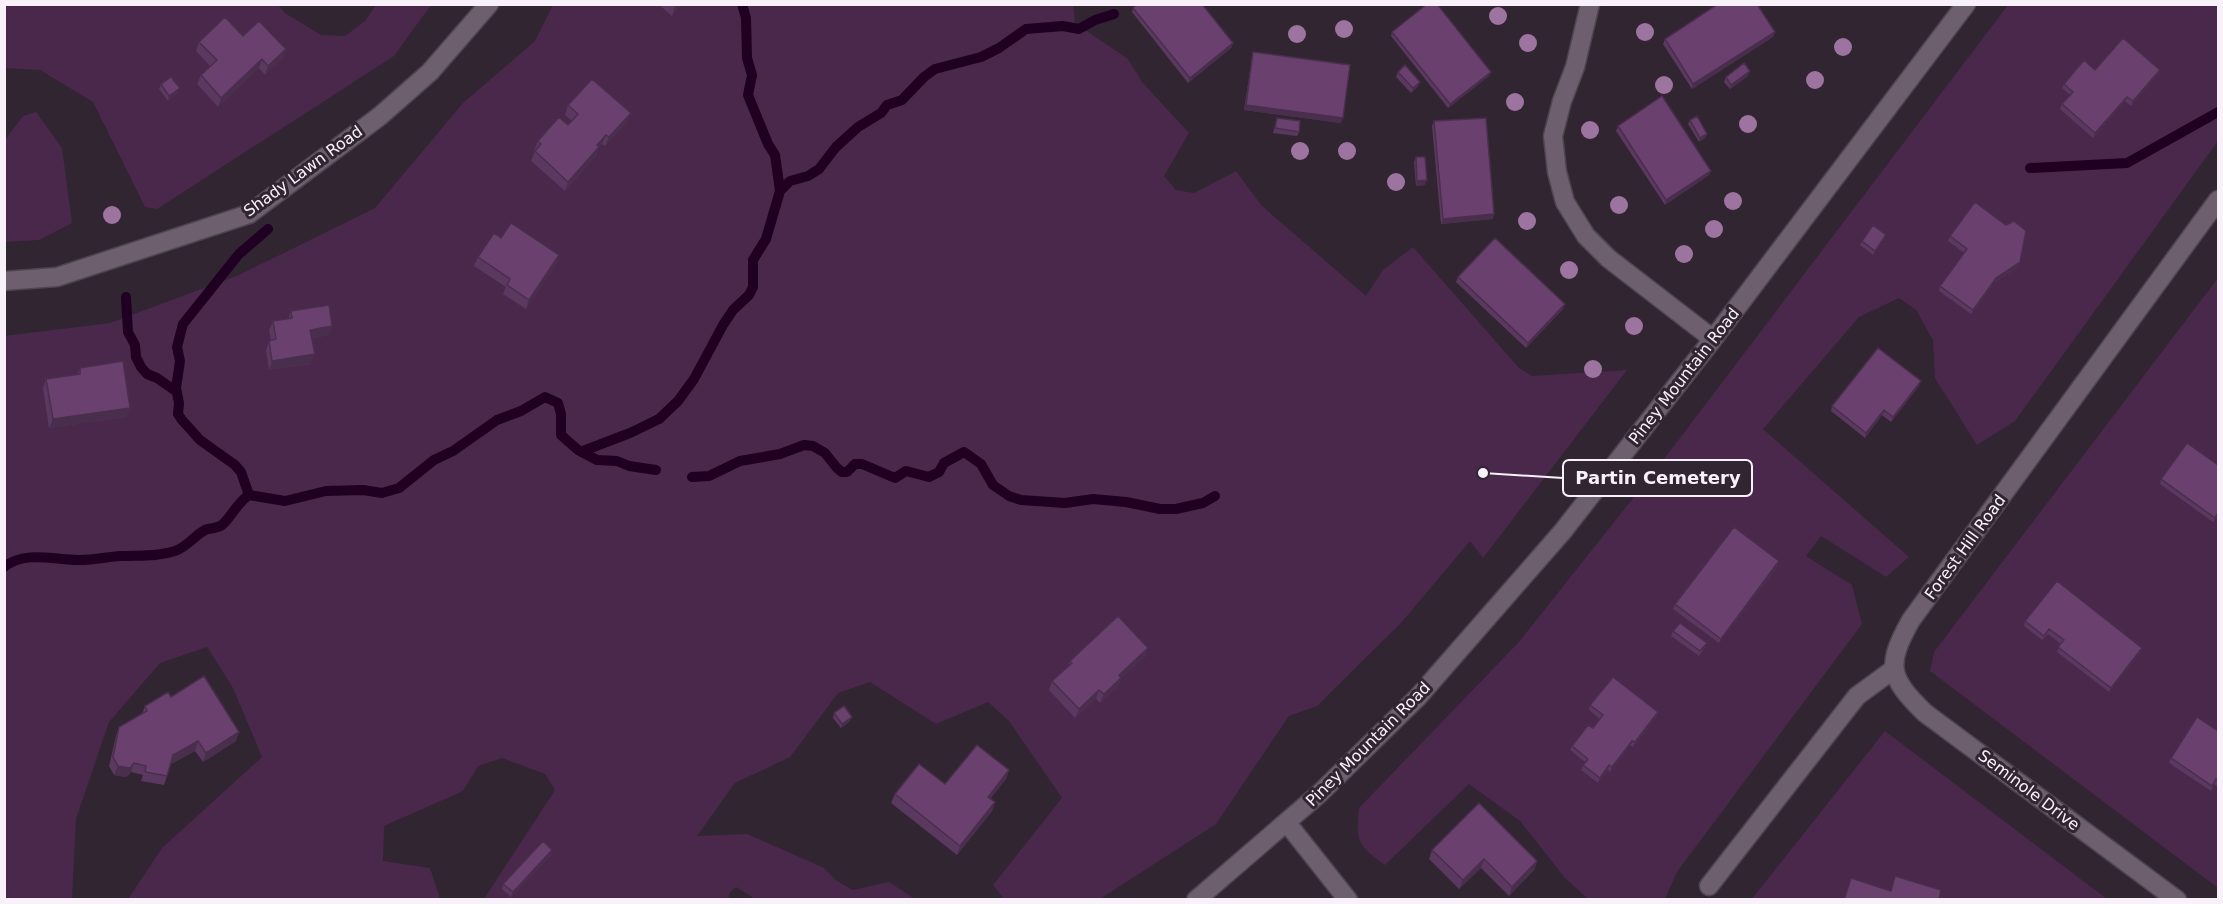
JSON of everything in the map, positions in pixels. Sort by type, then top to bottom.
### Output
[{"type":"street","name":"Shady Lawn Road","points":[[4,281],[57,277],[249,214],[396,101],[430,72],[489,4]]},
{"type":"street","points":[[1590,4],[1575,67],[1562,101],[1553,136],[1557,172],[1565,202],[1586,236],[1608,258],[1713,339]]},
{"type":"street","name":"Piney Mountain Road","points":[[1196,900],[1287,823],[1418,697],[1563,531],[1713,339],[1966,4]]},
{"type":"street","name":"Forest Hill Road","points":[[1894,669],[1896,651],[1911,620],[2216,207]]},
{"type":"street","points":[[1709,886],[1857,696],[1894,669]]},
{"type":"street","name":"Seminole Drive","points":[[1894,669],[1897,681],[1925,713],[2177,900]]},
{"type":"street","points":[[1287,823],[1348,900]]},
{"type":"shaded area","points":[[1073,4],[1075,23],[1128,59],[1142,82],[1189,133],[1164,176],[1176,190],[1194,193],[1236,171],[1262,206],[1366,296],[1383,270],[1413,247],[1519,368],[1532,376],[1627,370],[1483,558],[1470,541],[1401,623],[1317,706],[1289,716],[1216,824],[1100,899],[1004,899],[993,885],[1062,798],[1009,721],[988,702],[936,724],[870,682],[838,693],[790,757],[735,783],[697,836],[747,834],[824,868],[837,881],[853,890],[889,882],[915,899],[755,899],[736,887],[730,892],[728,900],[484,899],[555,790],[545,774],[502,758],[478,766],[463,791],[384,826],[383,861],[430,868],[440,899],[128,899],[162,848],[262,757],[233,688],[207,647],[160,663],[109,722],[76,819],[72,899],[5,900],[4,336],[110,323],[239,275],[375,208],[463,103],[535,41],[553,5]]},
{"type":"shaded area","points":[[5,5],[278,5],[285,13],[321,35],[345,36],[365,21],[376,5],[431,5],[394,56],[157,209],[145,207],[93,102],[40,70],[5,68]]},
{"type":"shaded area","points":[[2008,5],[2218,5],[2218,141],[2015,421],[1977,445],[1935,378],[1933,340],[1916,310],[1899,298],[1859,317],[1763,429],[1909,557],[1886,577],[1821,536],[1806,556],[1852,585],[1862,624],[1677,872],[1665,899],[1588,899],[1565,878],[1520,821],[1469,784],[1385,865],[1369,853],[1361,842],[1358,829],[1359,808],[1518,643],[1661,463]]},
{"type":"shaded area","points":[[36,112],[62,148],[72,223],[39,240],[5,242],[5,140],[23,116]]},
{"type":"shaded area","points":[[2218,278],[2218,888],[1930,671],[1934,652]]},
{"type":"shaded area","points":[[1885,731],[2107,899],[1751,900]]},
{"type":"building","points":[[1137,4],[1202,4],[1233,43],[1190,78],[1133,8]]},
{"type":"building","points":[[1427,4],[1437,4],[1491,72],[1450,104],[1392,32]]},
{"type":"building","points":[[1718,4],[1757,4],[1775,32],[1693,84],[1665,39]]},
{"type":"building","points":[[225,17],[243,36],[259,21],[286,49],[268,66],[262,59],[221,98],[201,75],[217,60],[199,42]]},
{"type":"building","points":[[2123,38],[2160,70],[2133,101],[2127,97],[2095,133],[2062,104],[2073,92],[2064,84],[2084,60],[2095,70]]},
{"type":"building","points":[[1253,52],[1350,65],[1343,118],[1246,105]]},
{"type":"building","points":[[1744,63],[1750,71],[1731,85],[1726,77]]},
{"type":"building","points":[[1405,65],[1420,82],[1413,88],[1398,72]]},
{"type":"building","points":[[171,77],[180,88],[169,96],[161,84]]},
{"type":"building","points":[[592,79],[631,113],[609,137],[606,135],[597,145],[599,147],[568,182],[535,151],[541,144],[538,141],[559,117],[568,125],[578,114],[568,105]]},
{"type":"building","points":[[1662,96],[1711,171],[1666,200],[1618,126]]},
{"type":"building","points":[[1697,116],[1707,134],[1700,138],[1690,120]]},
{"type":"building","points":[[1277,118],[1300,121],[1299,132],[1275,128]]},
{"type":"building","points":[[1486,118],[1494,214],[1443,219],[1434,121]]},
{"type":"building","points":[[1416,157],[1425,157],[1427,180],[1417,181]]},
{"type":"building","points":[[1975,202],[2006,225],[2014,221],[2026,231],[2020,262],[1996,278],[1973,310],[1940,286],[1967,249],[1950,236]]},
{"type":"building","points":[[511,223],[559,255],[529,300],[507,285],[510,279],[478,257],[494,233],[501,238]]},
{"type":"building","points":[[1873,225],[1886,235],[1875,251],[1862,241]]},
{"type":"building","points":[[1495,238],[1565,304],[1528,343],[1458,277]]},
{"type":"building","points":[[329,305],[332,326],[310,330],[315,354],[272,361],[269,341],[276,339],[273,321],[292,318],[291,311]]},
{"type":"building","points":[[1878,348],[1921,381],[1893,417],[1884,410],[1866,433],[1832,406]]},
{"type":"building","points":[[123,361],[130,408],[53,419],[46,379],[80,374],[80,368]]},
{"type":"building","points":[[2187,443],[2218,465],[2218,513],[2215,518],[2161,479]]},
{"type":"building","points":[[1734,527],[1779,561],[1721,639],[1675,604]]},
{"type":"building","points":[[2057,581],[2142,648],[2111,688],[2058,647],[2064,640],[2049,629],[2044,636],[2025,621]]},
{"type":"building","points":[[1118,616],[1148,648],[1119,675],[1121,678],[1104,694],[1099,690],[1079,709],[1052,681]]},
{"type":"building","points":[[1680,623],[1707,643],[1700,651],[1673,631]]},
{"type":"building","points":[[204,676],[239,732],[206,753],[198,741],[173,755],[167,776],[145,772],[146,766],[134,763],[130,768],[118,766],[113,757],[119,727],[147,711],[145,706],[168,692],[171,697]]},
{"type":"building","points":[[1613,677],[1658,712],[1635,742],[1632,741],[1612,767],[1609,765],[1600,778],[1583,765],[1588,759],[1572,746],[1588,725],[1593,728],[1603,715],[1590,705]]},
{"type":"building","points":[[844,706],[852,717],[842,724],[834,713]]},
{"type":"building","points":[[2197,717],[2218,731],[2218,781],[2216,779],[2212,786],[2171,758]]},
{"type":"building","points":[[977,745],[1009,770],[988,797],[995,802],[960,846],[895,794],[919,764],[945,784]]},
{"type":"building","points":[[1479,803],[1537,861],[1512,887],[1484,859],[1463,880],[1432,850]]},
{"type":"building","points":[[543,841],[552,850],[513,892],[503,884]]},
{"type":"building","points":[[1895,876],[1941,890],[1939,900],[1844,900],[1851,878],[1891,891]]},
{"type":"waterway","points":[[583,451],[659,419],[678,401],[694,379],[723,325],[733,310],[749,295],[753,287],[753,260],[766,239],[780,191],[775,155],[768,144],[748,95],[752,75],[747,58],[746,18],[742,4]]},
{"type":"waterway","points":[[780,191],[790,181],[808,176],[819,169],[836,147],[858,127],[881,113],[887,105],[902,100],[935,69],[981,57],[999,48],[1026,29],[1063,26],[1079,29],[1095,20],[1114,14]]},
{"type":"waterway","points":[[2030,168],[2127,163],[2218,112]]},
{"type":"waterway","points":[[249,495],[241,472],[235,465],[200,440],[178,414],[179,403],[176,388],[180,361],[177,347],[183,324],[239,254],[268,229]]},
{"type":"waterway","points":[[126,297],[128,332],[135,345],[136,357],[141,367],[147,374],[177,392]]},
{"type":"waterway","points":[[4,567],[12,562],[31,557],[84,560],[154,555],[175,551],[205,530],[222,525],[249,495],[285,501],[326,491],[363,490],[382,493],[399,488],[434,460],[453,451],[497,420],[521,411],[545,397],[558,403],[561,414],[561,435],[578,450],[597,460],[617,461],[629,466],[656,470]]},
{"type":"waterway","points":[[692,477],[709,476],[740,461],[780,454],[804,445],[813,446],[825,453],[842,472],[847,472],[855,464],[862,464],[895,478],[906,471],[929,477],[939,472],[944,463],[964,452],[981,464],[993,485],[1009,496],[1021,500],[1065,503],[1093,499],[1126,502],[1160,509],[1176,509],[1203,503],[1215,496]]},
{"type":"place","name":"Partin Cemetery","points":[[1483,473]]}]
